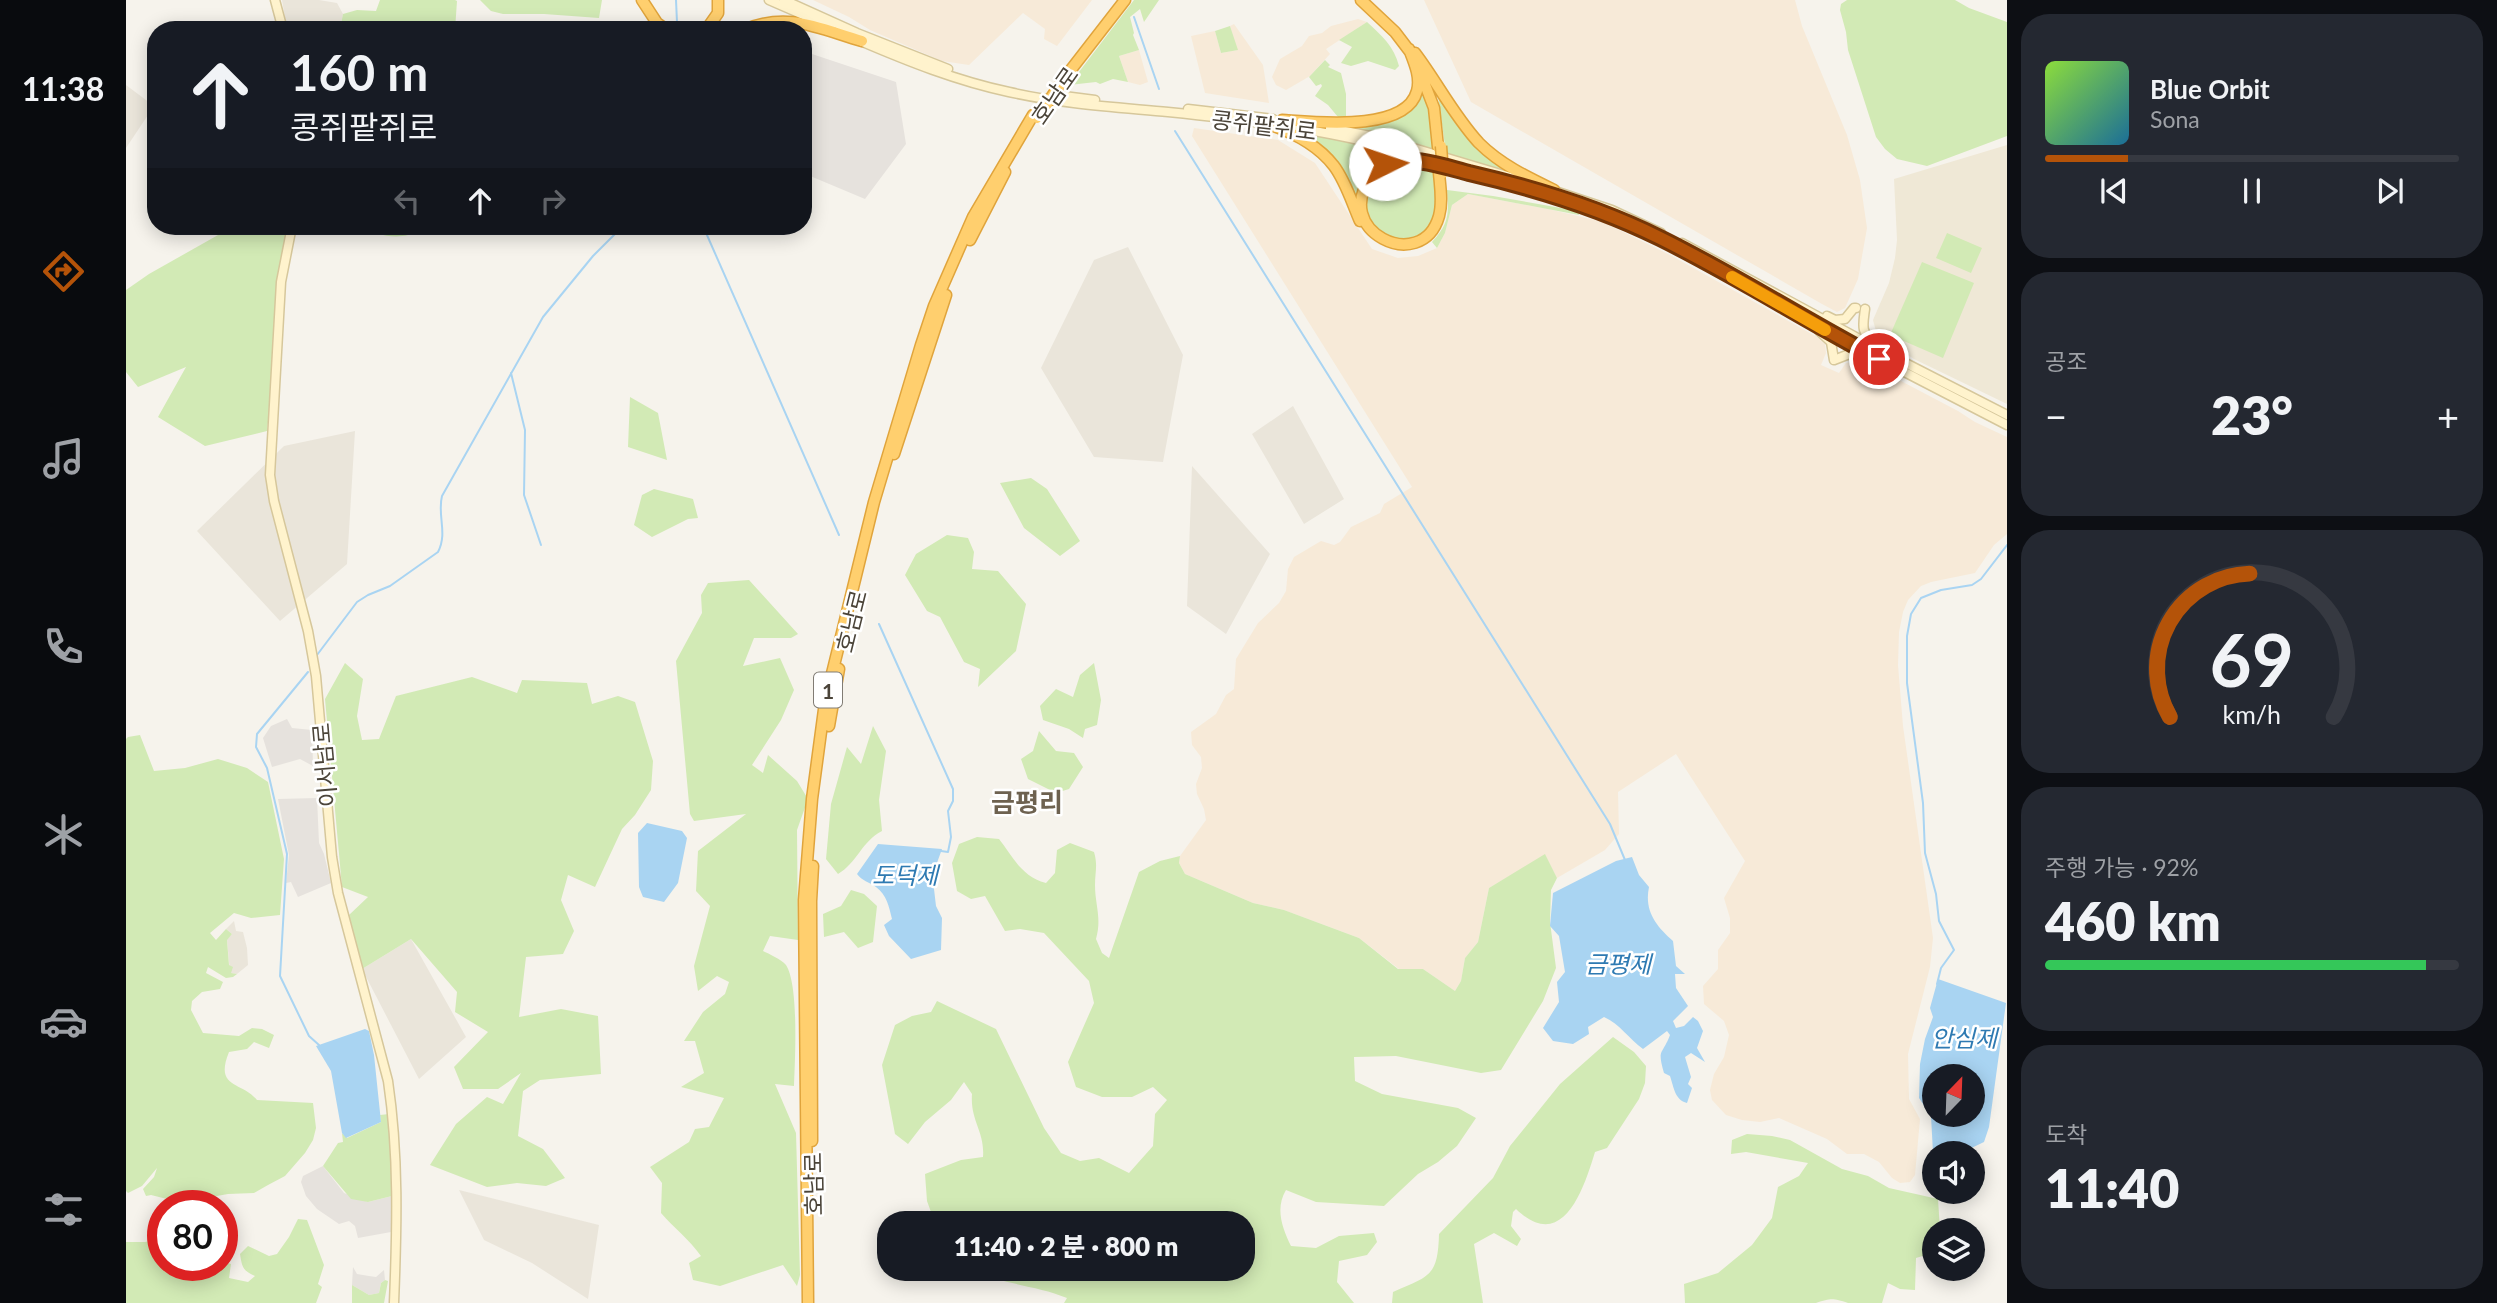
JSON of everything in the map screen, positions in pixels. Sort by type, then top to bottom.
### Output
[{"type":"highway","points":[[637,0],[650,21]]},
{"type":"highway","points":[[642,0],[656,21]]},
{"type":"highway","points":[[712,21],[718,13],[718,0]]},
{"type":"highway","points":[[1265,123],[1317,149],[1334,166],[1364,230],[1375,242],[1394,249],[1410,248],[1426,242],[1436,233],[1444,217],[1439,147],[1430,94],[1412,51],[1375,11],[1361,0]]},
{"type":"highway","points":[[1369,0],[1392,21],[1480,144],[1516,171],[1553,190]]},
{"type":"highway","name":"호남로","points":[[808,1303],[804,900],[808,839],[825,702],[874,502],[934,306],[973,217],[1035,116],[1122,2]]},
{"type":"highway","points":[[812,26],[862,41]]},
{"type":"highway","points":[[1282,120],[1348,122],[1380,118],[1401,111],[1412,101],[1418,89],[1412,51]]},
{"type":"highway","name":"호남로","points":[[815,1303],[811,901],[817,805],[833,698],[881,502],[905,417],[942,306],[983,212],[1035,116]]},
{"type":"highway","points":[[1441,173],[1438,219],[1424,237],[1416,242],[1393,244],[1373,234],[1362,213],[1363,200],[1370,179],[1385,164],[1405,159],[1489,178]]},
{"type":"highway","points":[[799,1042],[800,976],[803,971]]},
{"type":"highway","points":[[800,1121],[803,1238],[807,1258]]},
{"type":"main road","points":[[275,0],[280,21]]},
{"type":"main road","name":"콩쥐팥쥐로","points":[[769,0],[862,41],[960,79],[1011,93],[1076,104],[1265,123],[1345,136],[1385,145],[1575,203],[1654,235],[1862,350],[2007,425]]},
{"type":"main road","name":"콩쥐팥쥐로","points":[[784,0],[966,76],[1036,92],[1282,120],[1380,138],[1553,190],[1635,220],[2007,415]]},
{"type":"main road","name":"이서남로","points":[[290,235],[281,282],[270,475],[274,501],[302,605],[316,676],[332,856],[338,893],[388,1081],[393,1111],[398,1184],[394,1303]]},
{"type":"main road","points":[[1820,317],[1822,313],[1835,320],[1843,319],[1854,308],[1861,309],[1862,327],[1868,338],[1880,346],[1878,349]]},
{"type":"main road","points":[[1821,327],[1819,331],[1831,342],[1834,360],[1852,353],[1860,355],[1862,350]]},
{"type":"shaded area","points":[[282,0],[337,3],[343,14],[342,21],[286,21]]},
{"type":"shaded area","points":[[813,0],[1092,0],[1057,46],[1044,39],[1045,29],[1023,13],[969,65],[942,61],[870,30]]},
{"type":"shaded area","points":[[1424,0],[1795,0],[1802,26],[1847,135],[1860,180],[1867,228],[1858,279],[1845,308],[1837,312],[1822,304],[1471,102]]},
{"type":"shaded area","points":[[1358,19],[1367,22],[1326,49],[1330,54],[1310,76],[1286,90],[1276,85],[1272,77],[1280,59],[1302,46],[1309,36],[1322,33],[1331,26]]},
{"type":"shaded area","points":[[1234,24],[1263,65],[1269,103],[1205,93],[1191,36],[1215,31],[1221,53],[1237,50],[1230,26]]},
{"type":"shaded area","points":[[1139,50],[1148,82],[1140,85],[1128,82],[1119,56]]},
{"type":"shaded area","points":[[812,54],[896,82],[906,144],[865,199],[812,177]]},
{"type":"shaded area","points":[[126,85],[147,101],[147,116],[126,148]]},
{"type":"shaded area","points":[[1194,128],[1278,140],[1315,163],[1372,249],[1398,258],[1418,256],[1437,248],[1445,233],[1452,205],[1468,194],[1603,222],[1670,255],[1817,337],[1825,344],[1826,353],[1821,365],[1839,373],[1846,363],[1863,361],[2007,437],[2007,534],[1994,545],[1975,573],[1921,586],[1908,600],[1899,632],[1898,665],[1903,726],[1933,938],[1930,967],[1908,1054],[1909,1099],[1920,1119],[1915,1175],[1910,1182],[1900,1183],[1892,1178],[1879,1162],[1864,1154],[1847,1154],[1827,1139],[1779,1118],[1760,1122],[1742,1120],[1726,1115],[1712,1100],[1710,1090],[1714,1074],[1724,1057],[1729,1035],[1724,1021],[1704,1004],[1703,986],[1718,969],[1718,950],[1730,933],[1730,918],[1724,898],[1745,861],[1676,754],[1618,792],[1619,834],[1605,850],[1557,878],[1545,855],[1489,888],[1478,942],[1465,958],[1461,981],[1455,991],[1423,969],[1399,969],[1359,938],[1284,910],[1253,903],[1185,874],[1179,863],[1180,856],[1206,820],[1196,784],[1202,768],[1201,757],[1192,745],[1191,732],[1216,714],[1226,695],[1234,689],[1236,659],[1258,623],[1279,603],[1286,591],[1288,569],[1294,557],[1321,541],[1334,545],[1340,542],[1351,527],[1380,513],[1384,504],[1412,487],[1192,136]]},
{"type":"shaded area","points":[[2007,145],[2007,404],[1914,359],[1877,335],[1873,320],[1889,283],[1895,258],[1897,240],[1894,179]]},
{"type":"shaded area","points":[[1128,247],[1183,355],[1163,462],[1094,457],[1041,368],[1094,260]]},
{"type":"shaded area","points":[[1293,406],[1344,499],[1304,524],[1252,434]]},
{"type":"shaded area","points":[[355,431],[347,564],[280,621],[197,531],[284,446]]},
{"type":"shaded area","points":[[1192,466],[1270,554],[1226,634],[1187,606]]},
{"type":"shaded area","points":[[287,719],[292,728],[312,730],[313,766],[300,759],[272,767],[263,738],[271,726]]},
{"type":"shaded area","points":[[317,798],[319,843],[331,883],[298,897],[291,882],[286,883],[289,855],[278,799]]},
{"type":"shaded area","points":[[234,921],[236,931],[243,932],[248,965],[237,974],[230,973],[227,939],[232,934],[226,929]]},
{"type":"shaded area","points":[[411,939],[466,1037],[419,1079],[362,969]]},
{"type":"shaded area","points":[[323,1166],[344,1193],[368,1202],[392,1196],[391,1232],[358,1238],[355,1226],[349,1221],[339,1224],[317,1209],[306,1196],[301,1182],[303,1176]]},
{"type":"shaded area","points":[[459,1190],[599,1225],[588,1299],[532,1263],[484,1240]]},
{"type":"shaded area","points":[[353,1267],[357,1274],[376,1277],[384,1270],[385,1280],[381,1283],[379,1293],[369,1295],[352,1285]]},
{"type":"green space","points":[[380,0],[457,1],[456,21],[342,21],[343,14],[357,10],[376,11]]},
{"type":"green space","points":[[480,0],[602,0],[599,18],[503,14],[491,11]]},
{"type":"green space","points":[[1134,0],[1159,0],[1144,22],[1140,9],[1130,17],[1139,50],[1119,56],[1128,82],[1113,79],[1100,84],[1096,82],[1069,85]]},
{"type":"green space","points":[[1847,0],[1955,0],[2007,22],[2007,136],[1927,166],[1897,159],[1885,149],[1876,137],[1848,50],[1840,10],[1841,4]]},
{"type":"green space","points":[[1367,22],[1391,47],[1399,66],[1395,70],[1368,61],[1351,66],[1341,63],[1352,47],[1339,40]]},
{"type":"green space","points":[[1230,26],[1238,50],[1221,53],[1215,31]]},
{"type":"green space","points":[[1325,60],[1330,65],[1328,67],[1341,73],[1346,94],[1346,118],[1338,117],[1328,105],[1315,96],[1322,86],[1316,86],[1309,77]]},
{"type":"green space","points":[[1423,86],[1432,121],[1433,151],[1348,126],[1405,113]]},
{"type":"green space","points":[[1437,88],[1488,156],[1510,173],[1446,153]]},
{"type":"green space","points":[[1297,131],[1401,156],[1382,164],[1364,181],[1358,210],[1348,185]]},
{"type":"green space","points":[[1390,166],[1432,168],[1435,172],[1435,216],[1426,231],[1411,240],[1392,240],[1372,229],[1365,207],[1372,182]]},
{"type":"green space","points":[[1447,190],[1578,211],[1579,215],[1468,194],[1452,205],[1445,233],[1437,248],[1432,242],[1442,230],[1447,218]]},
{"type":"green space","points":[[1947,233],[1982,248],[1971,273],[1936,258]]},
{"type":"green space","points":[[218,235],[291,235],[267,431],[205,446],[158,417],[186,367],[138,387],[126,372],[126,290]]},
{"type":"green space","points":[[1922,262],[1974,283],[1943,358],[1890,335]]},
{"type":"green space","points":[[630,397],[658,413],[667,460],[628,447]]},
{"type":"green space","points":[[1031,478],[1047,489],[1080,541],[1060,556],[1024,528],[1000,483]]},
{"type":"green space","points":[[654,489],[693,499],[698,518],[688,519],[652,537],[634,525],[642,495]]},
{"type":"green space","points":[[947,535],[968,538],[974,552],[972,569],[998,571],[1026,604],[1016,651],[978,687],[980,669],[964,662],[940,617],[927,611],[905,575],[916,554]]},
{"type":"green space","points":[[749,580],[798,634],[791,638],[754,638],[743,666],[780,658],[794,690],[781,720],[752,765],[763,773],[768,755],[797,781],[808,799],[797,830],[798,940],[770,936],[763,951],[786,965],[793,989],[794,1086],[775,1084],[796,1133],[800,1275],[797,1286],[783,1265],[720,1286],[693,1280],[689,1263],[701,1256],[661,1213],[662,1183],[650,1167],[689,1142],[695,1129],[709,1127],[724,1098],[681,1087],[704,1073],[695,1041],[684,1041],[703,1012],[725,994],[729,982],[717,976],[698,991],[694,966],[710,906],[696,891],[698,851],[746,814],[694,821],[690,814],[676,661],[702,613],[701,595],[708,583]]},
{"type":"green space","points":[[345,663],[363,679],[357,716],[362,740],[379,739],[396,696],[472,677],[517,693],[522,680],[587,683],[592,704],[618,696],[635,702],[653,761],[651,790],[622,829],[595,887],[568,875],[561,900],[574,931],[563,954],[526,957],[519,1017],[561,1009],[598,1016],[601,1074],[540,1080],[523,1091],[518,1136],[543,1149],[565,1178],[546,1186],[517,1183],[487,1187],[430,1165],[456,1124],[487,1097],[503,1104],[521,1073],[498,1089],[463,1089],[454,1067],[488,1032],[455,1012],[457,992],[411,939],[362,969],[349,915],[368,897],[342,887],[325,699]]},
{"type":"green space","points":[[1094,663],[1101,700],[1097,725],[1085,729],[1083,738],[1069,729],[1043,720],[1040,706],[1056,689],[1073,697],[1080,675]]},
{"type":"green space","points":[[873,726],[886,751],[879,800],[882,831],[869,840],[850,864],[838,874],[826,859],[831,804],[847,747],[861,764]]},
{"type":"green space","points":[[1039,731],[1056,751],[1074,753],[1083,767],[1069,789],[1056,793],[1028,779],[1021,759],[1033,751]]},
{"type":"green space","points":[[140,735],[154,771],[185,768],[218,759],[247,768],[268,782],[284,859],[280,915],[251,918],[234,913],[210,933],[216,940],[226,929],[232,934],[227,940],[229,965],[233,967],[231,973],[237,974],[226,978],[208,967],[206,973],[223,982],[220,989],[202,992],[192,1001],[191,1010],[203,1033],[239,1036],[252,1028],[274,1035],[269,1048],[254,1042],[247,1049],[229,1052],[225,1072],[232,1083],[257,1100],[313,1103],[316,1128],[305,1153],[285,1176],[254,1193],[238,1194],[238,1190],[147,1190],[146,1196],[143,1189],[154,1177],[157,1168],[142,1186],[128,1193],[126,1191],[128,737]]},
{"type":"green space","points":[[977,837],[999,839],[1024,871],[1046,883],[1055,873],[1057,850],[1070,843],[1094,852],[1098,918],[1096,939],[1102,953],[1109,958],[1139,872],[1160,861],[1180,856],[1179,863],[1185,874],[1253,903],[1284,910],[1359,938],[1398,969],[1423,969],[1455,991],[1461,981],[1465,958],[1478,942],[1489,888],[1545,854],[1557,878],[1551,890],[1550,922],[1556,968],[1543,1001],[1501,1070],[1481,1073],[1396,1056],[1354,1057],[1355,1081],[1382,1094],[1458,1108],[1476,1118],[1457,1146],[1418,1174],[1384,1206],[1316,1202],[1286,1190],[1280,1211],[1291,1246],[1316,1248],[1339,1236],[1374,1233],[1377,1242],[1367,1255],[1339,1261],[1337,1282],[1354,1303],[1064,1303],[1067,1298],[1007,1281],[1255,1281],[1255,1211],[931,1211],[925,1174],[961,1160],[983,1157],[982,1140],[973,1112],[972,1094],[964,1082],[951,1100],[925,1122],[908,1144],[895,1134],[882,1065],[895,1025],[912,1016],[931,1012],[937,1001],[996,1029],[1044,1128],[1061,1153],[1080,1161],[1099,1158],[1129,1173],[1153,1146],[1155,1114],[1167,1100],[1153,1087],[1132,1097],[1102,1097],[1076,1087],[1068,1062],[1094,1003],[1089,981],[1044,933],[1020,929],[1005,931],[985,896],[971,899],[957,891],[952,863],[959,844]]},
{"type":"green space","points":[[851,890],[864,894],[877,906],[873,942],[858,948],[844,932],[824,937],[823,914],[841,906]]},
{"type":"green space","points":[[1613,1037],[1634,1052],[1646,1066],[1645,1083],[1639,1099],[1607,1148],[1595,1152],[1578,1198],[1569,1211],[1559,1220],[1547,1224],[1532,1221],[1516,1209],[1511,1226],[1521,1239],[1517,1246],[1494,1233],[1474,1244],[1483,1303],[1392,1303],[1393,1292],[1429,1273],[1436,1259],[1439,1234],[1493,1178],[1510,1146],[1560,1084]]},
{"type":"green space","points":[[389,1114],[392,1196],[368,1202],[351,1199],[323,1166],[338,1143],[343,1142],[342,1133],[347,1138],[381,1122],[380,1115]]},
{"type":"green space","points":[[1747,1134],[1790,1140],[1842,1169],[1868,1176],[1889,1188],[1922,1195],[1922,1204],[1938,1204],[1939,1218],[1922,1218],[1922,1256],[1916,1258],[1915,1290],[1900,1289],[1888,1283],[1882,1303],[1848,1303],[1832,1299],[1816,1303],[1685,1303],[1684,1284],[1718,1273],[1752,1245],[1772,1218],[1778,1187],[1799,1176],[1808,1163],[1746,1152],[1731,1154],[1732,1140]]},
{"type":"green space","points":[[298,1219],[307,1220],[324,1265],[318,1284],[322,1287],[316,1303],[126,1303],[126,1242],[147,1242],[147,1281],[248,1282],[255,1276],[244,1268],[240,1254],[248,1246],[269,1256],[277,1254]]},
{"type":"green space","points":[[388,1281],[384,1303],[352,1303],[352,1285],[369,1295],[379,1293],[381,1283]]},
{"type":"water","points":[[647,823],[682,831],[687,838],[678,883],[664,902],[643,897],[639,887],[638,833]]},
{"type":"water","name":"도덕제","points":[[878,844],[942,849],[934,871],[936,906],[942,918],[941,950],[911,959],[889,936],[884,925],[892,919],[885,897],[880,890],[857,874]]},
{"type":"water","name":"금평제","points":[[1632,857],[1639,875],[1649,887],[1650,911],[1661,930],[1673,941],[1676,966],[1685,974],[1675,974],[1676,988],[1688,1006],[1673,1021],[1676,1028],[1684,1026],[1693,1017],[1703,1031],[1697,1048],[1705,1062],[1691,1053],[1685,1057],[1691,1077],[1688,1084],[1692,1088],[1687,1103],[1677,1096],[1670,1076],[1664,1073],[1661,1052],[1670,1035],[1667,1031],[1643,1049],[1604,1017],[1588,1027],[1589,1034],[1573,1044],[1553,1041],[1543,1028],[1559,1002],[1557,982],[1565,972],[1559,936],[1550,926],[1553,893],[1616,861]]},
{"type":"water","name":"안심제","points":[[1938,979],[2006,1003],[1989,1127],[1984,1141],[1932,1141],[1932,1127],[1985,1127],[1985,1064],[1922,1064],[1922,1102],[1919,1098],[1920,1064],[1933,1017],[1930,1008]]},
{"type":"water","points":[[365,1029],[369,1031],[374,1055],[381,1122],[346,1138],[342,1133],[331,1071],[316,1046]]},
{"type":"waterway","points":[[676,0],[677,21]]},
{"type":"waterway","points":[[1134,17],[1159,89]]},
{"type":"waterway","points":[[1175,131],[1610,824],[1625,860]]},
{"type":"waterway","points":[[317,655],[357,602],[390,586],[438,552],[442,538],[442,496],[543,317],[593,256],[614,235]]},
{"type":"waterway","points":[[707,235],[839,535]]},
{"type":"waterway","points":[[511,373],[525,430],[524,495],[541,545]]},
{"type":"waterway","points":[[1937,984],[1941,968],[1954,950],[1939,921],[1936,894],[1925,853],[1923,803],[1907,683],[1907,636],[1911,614],[1921,598],[1941,590],[1972,585],[1981,579],[2007,545]]},
{"type":"waterway","points":[[879,624],[953,789],[953,801],[948,811],[951,837],[948,852],[941,851]]},
{"type":"waterway","points":[[308,672],[257,734],[256,747],[267,768],[287,854],[280,976],[309,1036],[319,1045]]},
{"type":"slow traffic","points":[[1732,277],[1825,330]]},
{"type":"district","name":"금평리","points":[[1027,802]]},
{"type":"route","points":[[1385,164],[1405,159],[1469,173],[1575,203],[1620,220],[1724,272],[1879,359]]}]
